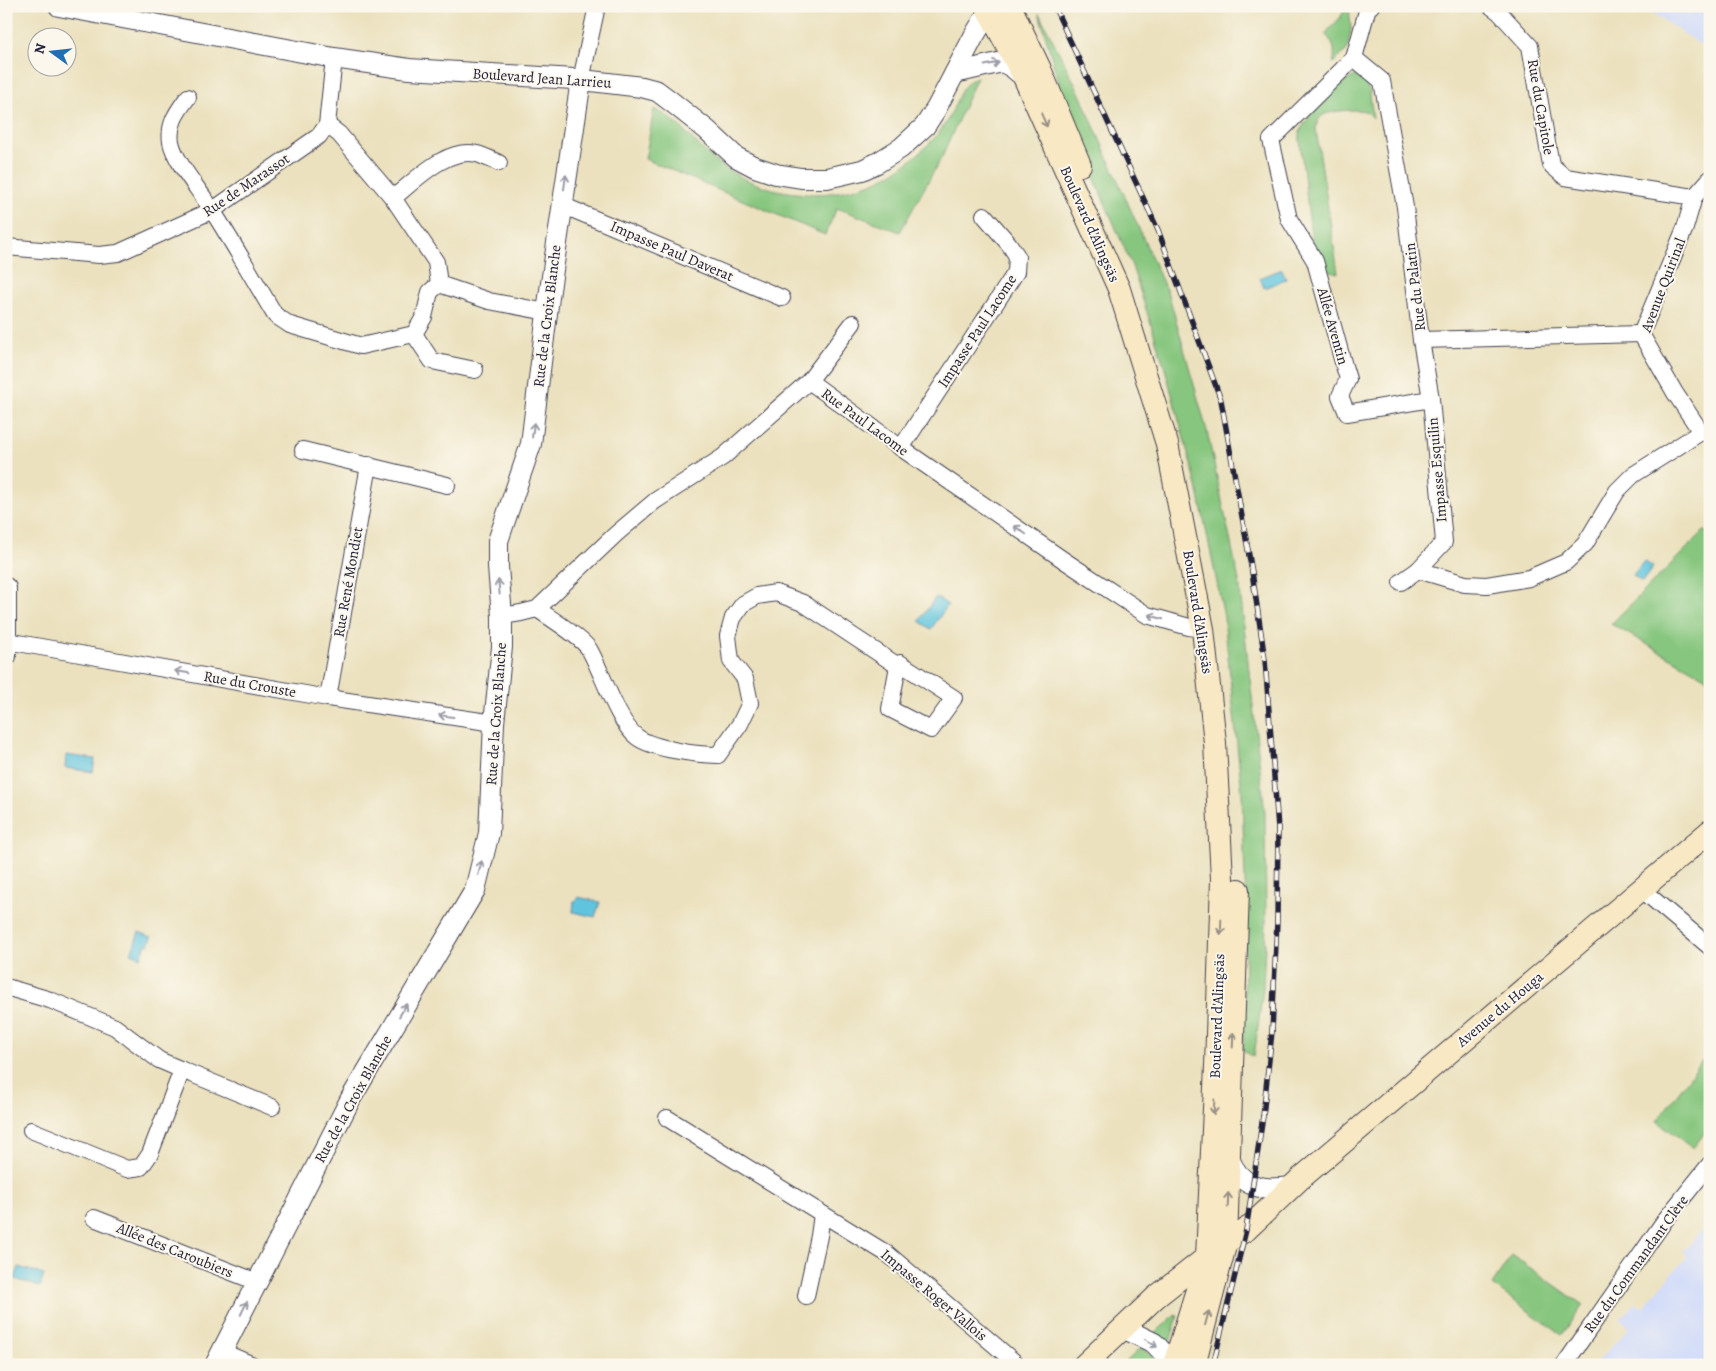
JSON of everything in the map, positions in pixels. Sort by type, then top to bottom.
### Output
[{"type":"main road","points":[[1023,6],[1050,71],[1062,121]]},
{"type":"main road","name":"Boulevard d'Alingsäs","points":[[994,8],[1040,69],[1130,285],[1176,434],[1215,618],[1229,740],[1238,882],[1226,1242],[1181,1364]]},
{"type":"main road","name":"Boulevard d'Alingsäs","points":[[994,8],[1119,289],[1166,444],[1204,629],[1215,743],[1222,878],[1207,1257],[1181,1364]]},
{"type":"main road","name":"Avenue du Houga","points":[[1084,1365],[1156,1297],[1226,1242],[1246,1230],[1291,1187],[1710,831]]},
{"type":"street","name":"Boulevard Jean Larrieu","points":[[59,6],[334,58],[409,69],[581,80],[626,84],[657,91],[707,130],[736,157],[755,167],[776,174],[801,178],[828,178],[862,170],[901,148],[925,126],[994,8]]},
{"type":"street","name":"Rue de la Croix Blanche","points":[[219,1358],[351,1098],[475,890],[488,833],[494,723],[502,647],[498,541],[531,444],[562,205],[581,80],[597,6]]},
{"type":"street","points":[[1354,58],[1368,8],[1371,6]]},
{"type":"street","name":"Rue du Capitole","points":[[1491,6],[1500,12],[1530,46],[1551,165],[1565,177],[1694,197]]},
{"type":"street","points":[[334,58],[327,124],[339,134],[393,198],[436,262],[438,284]]},
{"type":"street","name":"Allée Aventin","points":[[1354,58],[1271,140],[1289,219],[1315,261],[1348,379],[1340,396],[1347,413],[1431,399]]},
{"type":"street","name":"Rue du Palatin","points":[[1354,58],[1382,82],[1405,207],[1421,340],[1641,334]]},
{"type":"street","points":[[955,73],[1002,62],[1012,67],[1024,77]]},
{"type":"street","points":[[188,97],[174,116],[171,126],[171,141],[174,154],[213,210],[275,314],[290,325],[361,346],[414,334],[424,317],[430,292],[438,284]]},
{"type":"street","name":"Rue de Marassot","points":[[6,247],[99,255],[118,253],[213,210],[319,136],[327,124]]},
{"type":"street","points":[[393,198],[440,161],[458,154],[477,154],[499,163]]},
{"type":"street","name":"Avenue Quirinal","points":[[1705,433],[1675,393],[1641,334],[1685,228],[1694,197],[1710,179]]},
{"type":"street","name":"Impasse Paul Daverat","points":[[562,205],[782,298]]},
{"type":"street","name":"Impasse Paul Lacome","points":[[901,448],[1016,272],[1017,256],[984,215]]},
{"type":"street","points":[[438,284],[489,301],[548,312]]},
{"type":"street","points":[[809,381],[853,323]]},
{"type":"street","points":[[414,334],[432,361],[475,370]]},
{"type":"street","name":"Impasse Esquilin","points":[[1401,582],[1418,570],[1444,542],[1431,399],[1421,340]]},
{"type":"street","name":"Rue Paul Lacome","points":[[502,616],[537,608],[616,534],[655,501],[723,457],[809,381],[901,448],[1065,561],[1148,615],[1189,627],[1204,629]]},
{"type":"street","points":[[1418,570],[1465,584],[1487,585],[1530,578],[1566,562],[1585,544],[1617,491],[1633,475],[1705,433]]},
{"type":"street","points":[[303,450],[447,485]]},
{"type":"street","name":"Rue René Mondiet","points":[[328,698],[369,465]]},
{"type":"street","points":[[6,588],[7,648]]},
{"type":"street","points":[[537,608],[588,647],[623,720],[637,737],[654,744],[697,755],[718,755],[740,724],[750,703],[745,680],[731,660],[728,636],[733,618],[744,604],[757,596],[776,593],[803,603],[898,666]]},
{"type":"street","name":"Rue du Crouste","points":[[7,648],[494,723]]},
{"type":"street","points":[[1641,889],[1710,947]]},
{"type":"street","points":[[6,987],[50,1000],[116,1027],[159,1060],[272,1107]]},
{"type":"street","points":[[31,1130],[127,1168],[141,1167],[150,1154],[182,1070]]},
{"type":"street","name":"Impasse Roger Vallois","points":[[667,1118],[889,1255],[1018,1365]]},
{"type":"street","points":[[1229,1158],[1237,1173],[1253,1185],[1265,1189],[1291,1187]]},
{"type":"street","name":"Rue du Commandant Clère","points":[[1564,1365],[1665,1220],[1710,1164]]},
{"type":"street","points":[[806,1296],[820,1236],[822,1214]]},
{"type":"street","name":"Allée des Caroubiers","points":[[94,1218],[256,1282]]},
{"type":"street","points":[[1123,1328],[1154,1343],[1181,1364]]},
{"type":"street","points":[[219,1358],[253,1365]]},
{"type":"shaded area","points":[[1642,6],[1710,6],[1710,51]]},
{"type":"shaded area","points":[[1703,1230],[1708,1234],[1710,1233],[1710,1365],[1594,1365],[1629,1328],[1620,1319],[1636,1303],[1642,1308],[1687,1257],[1682,1252]]},
{"type":"green space","points":[[1347,6],[1349,6],[1351,29],[1347,50],[1333,63],[1334,47],[1325,34],[1340,18]]},
{"type":"green space","points":[[1039,13],[1079,92],[1170,299],[1207,431],[1239,581],[1265,813],[1266,924],[1263,989],[1254,1057],[1243,1050],[1246,909],[1242,794],[1224,617],[1197,486],[1163,362],[1132,266],[1093,175],[1060,87]]},
{"type":"green space","points":[[1357,75],[1365,79],[1370,94],[1373,118],[1368,112],[1363,111],[1332,112],[1321,117],[1316,129],[1338,273],[1323,269],[1312,244],[1299,132],[1310,115],[1331,92]]},
{"type":"green space","points":[[977,77],[943,155],[900,232],[837,208],[825,235],[645,159],[654,109],[672,120],[710,157],[741,177],[766,187],[793,193],[819,194],[846,190],[872,183],[896,171],[918,154],[942,129],[962,90],[971,80]]},
{"type":"green space","points":[[1704,531],[1710,532],[1710,680],[1611,624]]},
{"type":"green space","points":[[1710,1050],[1710,1126],[1693,1148],[1657,1121]]},
{"type":"green space","points":[[1512,1255],[1583,1305],[1562,1335],[1492,1285]]},
{"type":"green space","points":[[1175,1315],[1178,1316],[1169,1345],[1153,1335]]},
{"type":"green space","points":[[1139,1349],[1152,1355],[1160,1365],[1127,1365],[1125,1363]]},
{"type":"water","points":[[1282,269],[1286,279],[1264,288],[1260,278]]},
{"type":"water","points":[[1644,561],[1653,567],[1642,582],[1633,575]]},
{"type":"water","points":[[936,597],[948,605],[931,629],[919,621]]},
{"type":"water","points":[[66,755],[95,759],[93,772],[65,768]]},
{"type":"water","points":[[578,897],[600,902],[595,917],[573,912],[574,901]]},
{"type":"water","points":[[139,932],[152,937],[149,945],[146,944],[141,957],[131,953]]},
{"type":"water","points":[[19,1267],[44,1275],[40,1287],[15,1279]]},
{"type":"railway","points":[[1054,6],[1158,230],[1221,400],[1252,572],[1265,660],[1278,828],[1277,921],[1272,1032],[1263,1116],[1246,1230],[1213,1365]]}]
